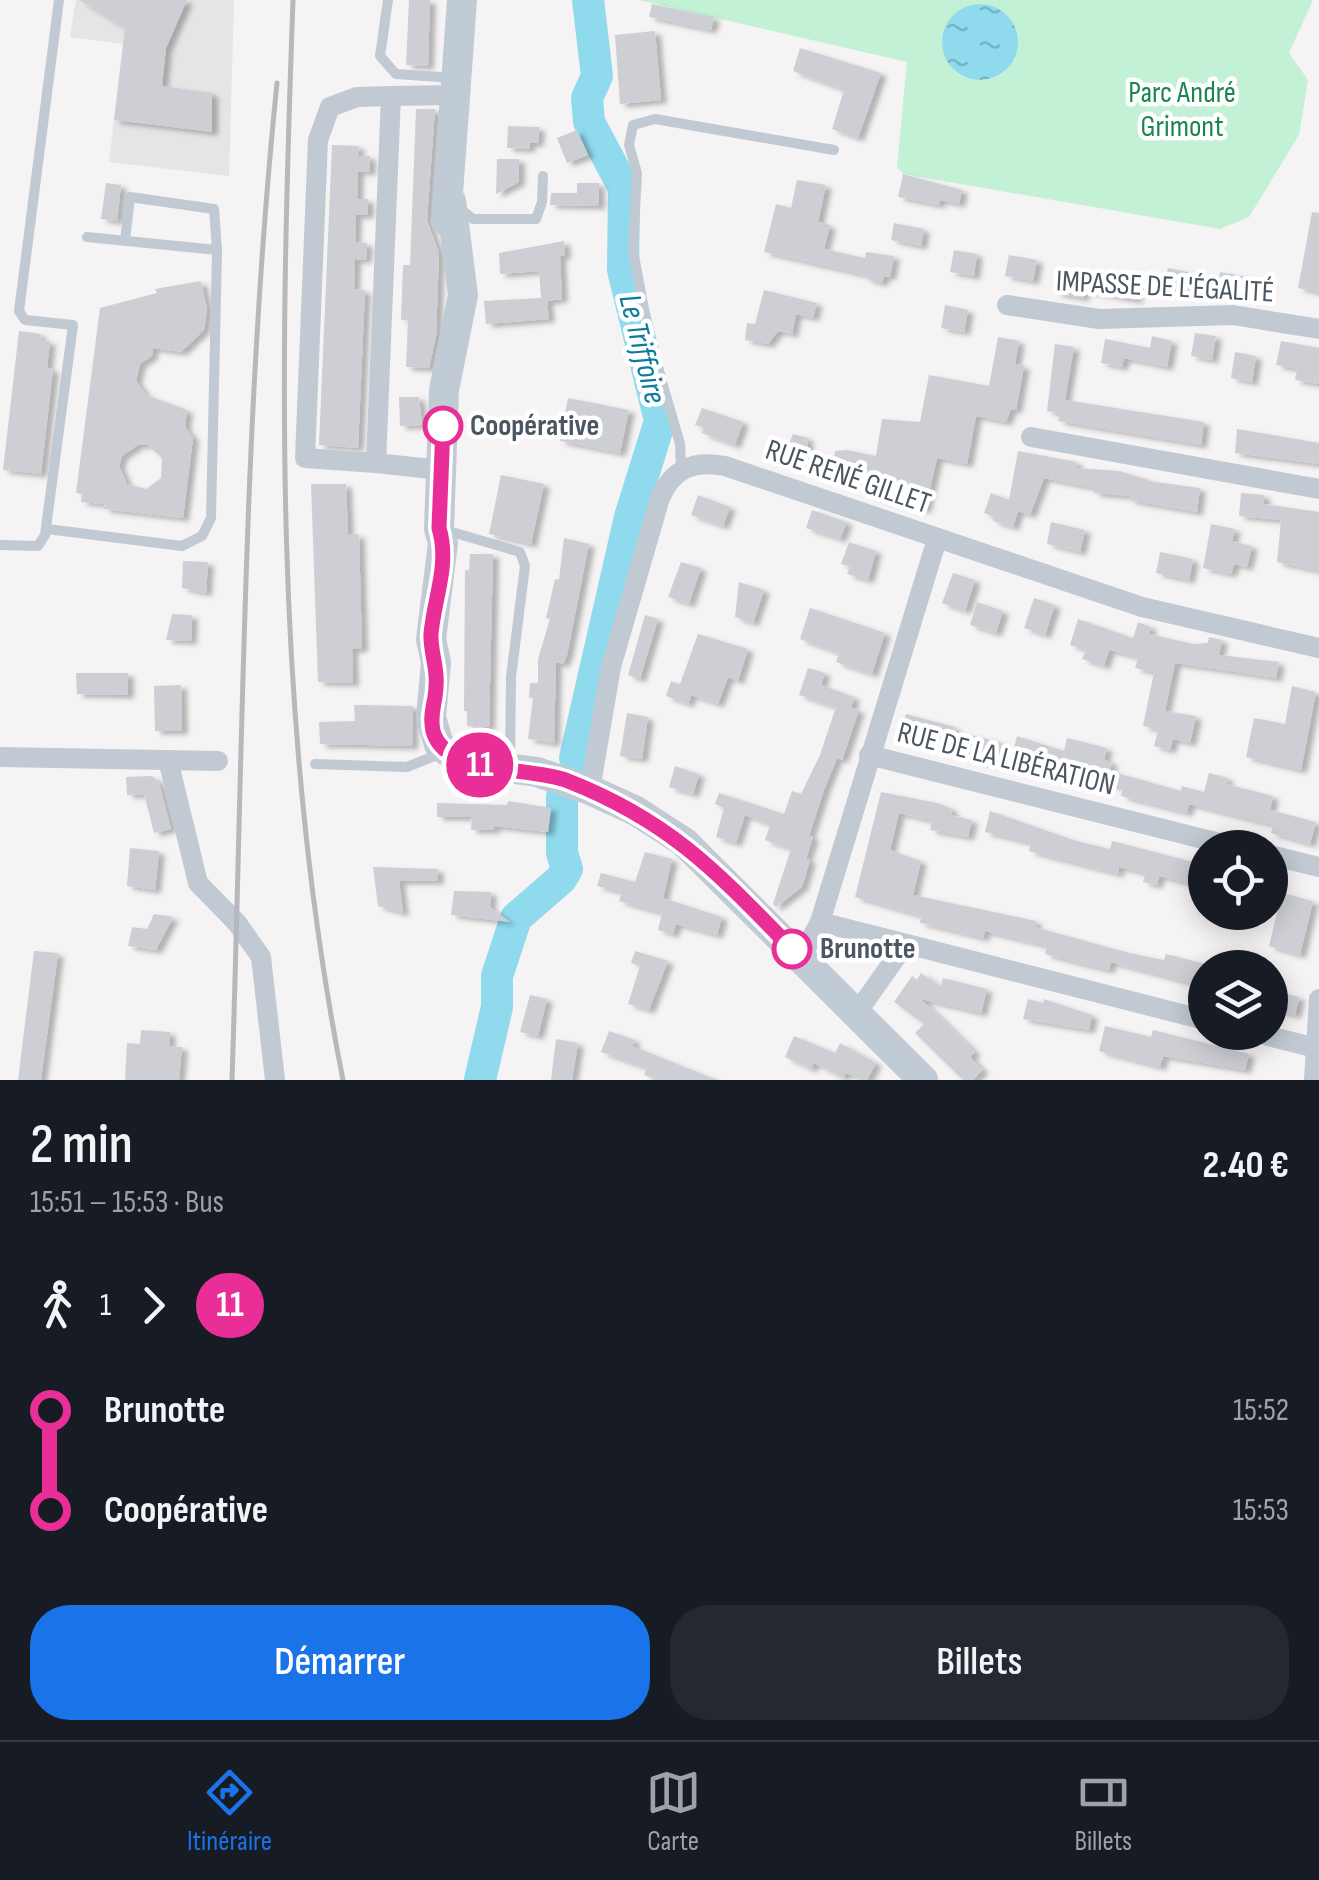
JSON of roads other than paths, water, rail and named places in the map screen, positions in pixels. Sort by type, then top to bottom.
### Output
[{"type":"street","points":[[462,0],[451,201],[445,227],[451,296],[438,377],[444,390],[439,528],[444,543],[440,600],[431,639],[436,662],[433,732],[446,751],[462,762],[558,777],[636,811],[684,842],[923,1080]]},
{"type":"street","points":[[441,470],[305,458],[321,129],[330,107],[341,101],[455,87]]},
{"type":"street","points":[[376,463],[391,96]]},
{"type":"street","name":"IMPASSE DE L'ÉGALITÉ","points":[[1007,305],[1098,319],[1233,315],[1319,329]]},
{"type":"street","points":[[1031,437],[1319,488]]},
{"type":"street","name":"RUE RENÉ GILLET","points":[[681,470],[701,462],[726,466],[1142,607],[1319,648]]},
{"type":"street","points":[[590,790],[611,667],[660,498],[668,480],[681,470]]},
{"type":"street","points":[[869,756],[937,540]]},
{"type":"street","name":"RUE DE LA LIBÉRATION","points":[[800,958],[820,922],[869,756],[1188,835]]},
{"type":"street","points":[[0,757],[218,761]]},
{"type":"street","points":[[168,760],[198,883],[259,950],[275,1080]]},
{"type":"street","points":[[1288,859],[1319,867]]},
{"type":"street","points":[[820,922],[1188,1016]]},
{"type":"street","points":[[856,1014],[904,946]]},
{"type":"street","points":[[1314,1080],[1319,999]]},
{"type":"street","points":[[1288,1041],[1316,1048]]},
{"type":"lane","points":[[0,545],[38,546],[47,529],[74,326],[21,316],[59,0]]},
{"type":"lane","points":[[388,0],[380,56],[396,74],[455,87]]},
{"type":"lane","points":[[681,470],[680,444],[650,337],[633,250],[637,173],[629,145],[633,125],[655,118],[834,150]]},
{"type":"lane","points":[[451,201],[473,218],[536,219],[542,202],[543,176]]},
{"type":"lane","points":[[47,529],[182,546],[202,536],[211,518],[217,250],[214,209],[130,197],[126,241]]},
{"type":"lane","points":[[87,237],[217,250]]},
{"type":"lane","points":[[439,528],[520,552],[525,566],[511,677],[510,768]]},
{"type":"lane","points":[[315,764],[406,767],[446,751]]},
{"type":"water","points":[[980,4],[1007,15],[1018,42],[1007,69],[980,80],[953,69],[942,42],[953,15]]},
{"type":"waterway","name":"Le Triffoire","points":[[575,758],[630,517],[660,421],[623,270],[624,188],[589,122],[587,98],[597,76],[588,0]]},
{"type":"waterway","name":"Le Triffoire","points":[[480,1080],[497,1007],[497,976],[516,918],[561,879],[567,869],[562,853],[562,797]]},
{"type":"railway","points":[[293,0],[285,271],[286,542],[303,811],[320,946],[343,1080]]},
{"type":"railway","points":[[232,1080],[251,456],[277,83]]},
{"type":"place","name":"Coopérative","points":[[443,426]]},
{"type":"place","name":"Brunotte","points":[[792,949]]},
{"type":"park label","name":"Parc André Grimont","points":[[1182,110]]}]
